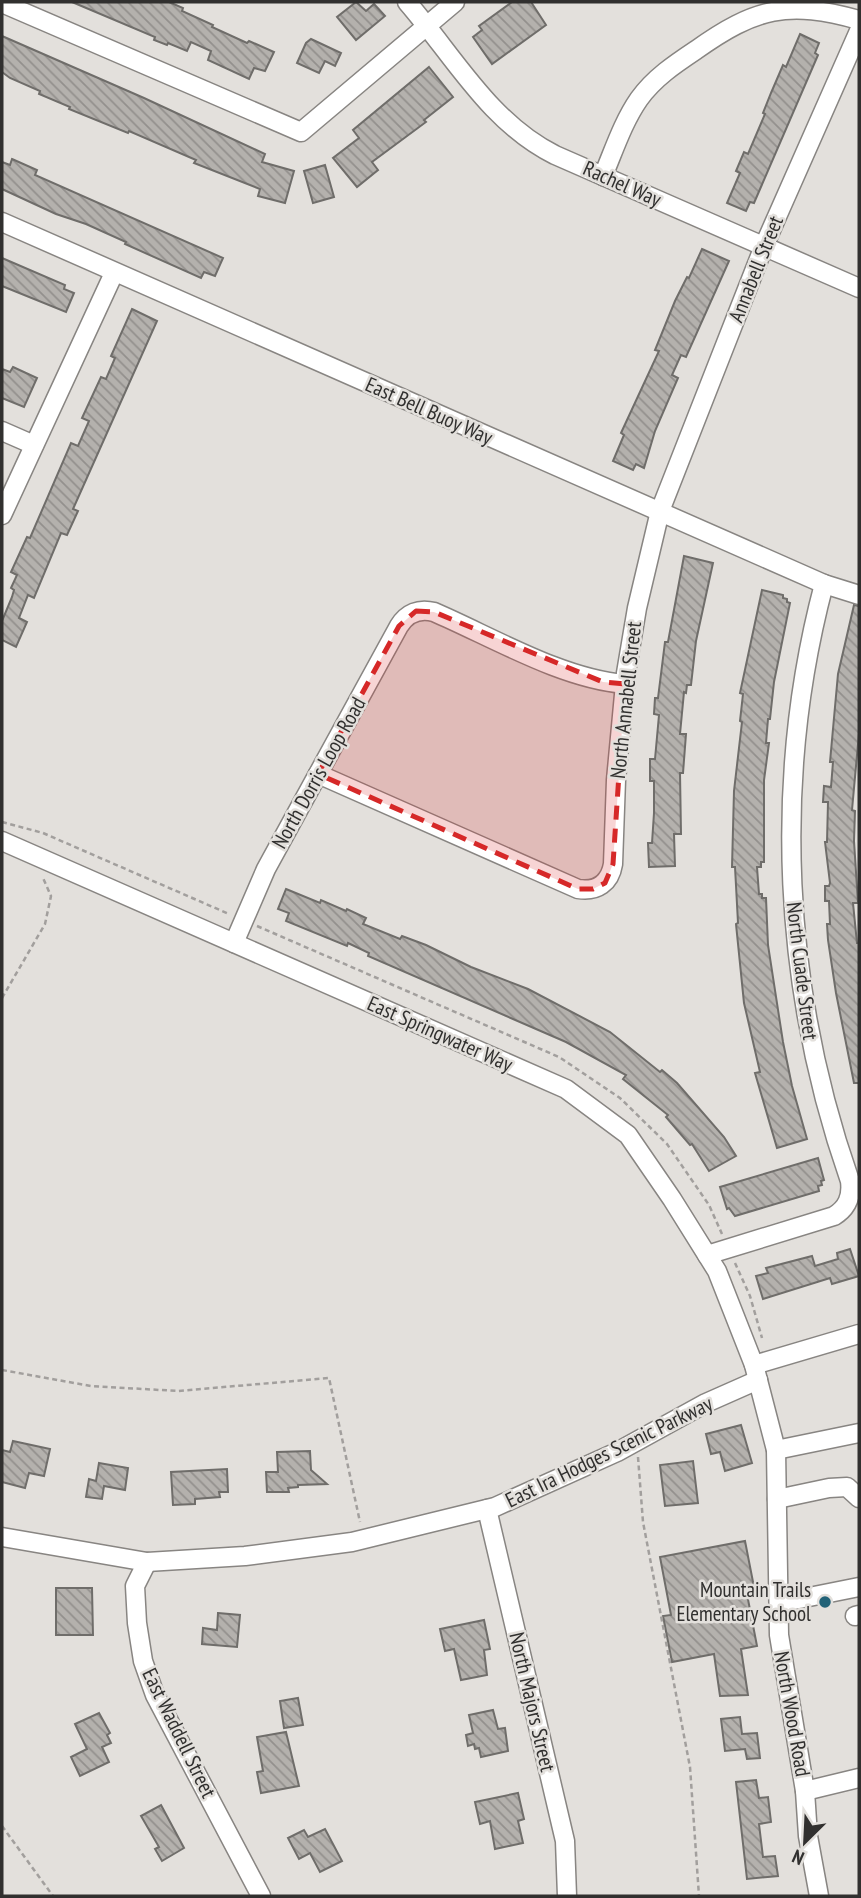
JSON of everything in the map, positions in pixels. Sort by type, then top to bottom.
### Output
[{"type":"street","name":"Rachel Way","points":[[407,2],[507,123],[542,149],[859,288]]},
{"type":"street","points":[[2,3],[301,132],[455,2]]},
{"type":"street","points":[[603,176],[625,123],[647,89],[667,70],[734,23],[771,8],[799,5],[828,9],[859,20]]},
{"type":"street","name":"Annabell Street","points":[[660,511],[764,246],[859,30]]},
{"type":"street","name":"East Bell Buoy Way","points":[[2,222],[824,583],[859,595]]},
{"type":"street","points":[[2,515],[114,273]]},
{"type":"street","points":[[2,431],[34,445]]},
{"type":"street","name":"North Annabell Street","points":[[318,774],[578,889],[599,887],[609,877],[614,864],[616,780],[625,684],[637,608],[660,511]]},
{"type":"street","name":"North Cuade Street","points":[[707,1255],[834,1216],[844,1208],[850,1196],[849,1181],[822,1092],[806,1016],[792,892],[791,821],[799,709],[808,648],[824,583]]},
{"type":"street","name":"North Dorris Loop Road","points":[[234,943],[266,869],[406,617],[416,611],[434,612],[577,675],[625,684]]},
{"type":"street","name":"East Springwater Way","points":[[2,841],[566,1089],[628,1135],[672,1199],[717,1271],[756,1372]]},
{"type":"street","name":"East Ira Hodges Scenic Parkway","points":[[2,1537],[148,1562],[245,1556],[352,1542],[487,1510],[617,1452],[756,1372],[859,1334]]},
{"type":"street","name":"North Wood Road","points":[[756,1372],[776,1450],[779,1635],[819,1896]]},
{"type":"street","points":[[776,1450],[859,1433]]},
{"type":"street","points":[[777,1499],[847,1487],[859,1497]]},
{"type":"street","name":"North Majors Street","points":[[487,1510],[565,1842],[567,1896]]},
{"type":"street","name":"East Waddell Street","points":[[148,1562],[135,1586],[136,1623],[143,1661],[155,1695],[261,1896]]},
{"type":"street","points":[[779,1603],[859,1587]]},
{"type":"street","points":[[805,1791],[859,1778]]},
{"type":"path","points":[[2,998],[45,924],[51,895],[34,855]]},
{"type":"path","points":[[2,1370],[91,1386],[178,1391],[329,1378],[360,1522]]},
{"type":"path","points":[[636,1447],[643,1522],[690,1767],[699,1896]]},
{"type":"path","points":[[2,1825],[53,1896]]},
{"type":"highlighted area","points":[[416,611],[434,612],[603,682],[625,684],[613,864],[605,883],[593,889],[578,889],[318,774],[399,626]]},
{"type":"building","points":[[72,2],[169,2],[213,25],[212,27],[274,52],[265,71],[254,68],[249,79],[208,60],[211,51],[191,42],[187,51],[168,43],[167,45],[154,40],[155,37]]},
{"type":"building","points":[[356,2],[366,11],[374,4],[385,16],[356,40],[337,17]]},
{"type":"building","points":[[512,2],[531,2],[546,25],[492,64],[473,37],[482,30],[479,26]]},
{"type":"building","points":[[800,34],[819,43],[815,53],[818,55],[754,203],[750,202],[746,211],[727,203],[740,173],[736,171],[744,152],[748,154],[783,65],[786,67]]},
{"type":"building","points":[[2,36],[265,154],[262,162],[294,171],[285,203],[258,196],[260,189],[194,163],[196,160],[129,131],[128,133],[69,109],[70,107],[39,94],[40,91],[10,78],[2,72]]},
{"type":"building","points":[[311,39],[341,53],[335,66],[325,61],[319,73],[297,63],[306,43]]},
{"type":"building","points":[[429,67],[453,97],[424,120],[426,122],[372,162],[378,170],[357,187],[333,158],[359,138],[353,130]]},
{"type":"building","points":[[12,159],[37,170],[35,175],[223,258],[215,276],[204,272],[201,278],[86,224],[56,214],[2,189],[2,162],[10,165]]},
{"type":"building","points":[[325,165],[334,197],[313,203],[304,171]]},
{"type":"building","points":[[702,249],[729,261],[686,357],[681,355],[672,375],[678,378],[655,431],[644,468],[636,464],[633,470],[613,461],[624,435],[621,433],[659,351],[655,350],[675,301]]},
{"type":"building","points":[[2,258],[65,285],[64,289],[74,293],[66,312],[2,286]]},
{"type":"building","points":[[132,309],[157,321],[73,509],[78,511],[67,535],[61,533],[34,598],[28,595],[19,618],[27,622],[16,647],[2,640],[2,621],[17,575],[11,572],[27,537],[30,538],[71,443],[78,446],[89,421],[82,418],[101,377],[106,379],[115,358],[111,356]]},
{"type":"building","points":[[13,367],[37,378],[24,407],[2,398],[2,369],[10,372]]},
{"type":"building","points":[[684,556],[713,563],[696,641],[691,685],[687,685],[686,693],[684,692],[680,734],[686,734],[683,773],[680,773],[681,834],[674,834],[675,866],[649,867],[648,843],[652,843],[654,813],[654,781],[650,781],[650,759],[655,759],[659,715],[654,714],[655,698],[658,698],[665,642],[668,642]]},
{"type":"building","points":[[762,590],[783,595],[790,603],[768,719],[766,743],[769,743],[764,780],[764,862],[761,862],[761,867],[757,867],[759,894],[766,898],[768,945],[783,1042],[807,1139],[777,1148],[755,1073],[760,1072],[744,1003],[736,924],[735,867],[732,867],[734,791],[742,722],[743,694],[740,693]]},
{"type":"building","points":[[854,605],[859,606],[859,733],[852,810],[855,811],[858,903],[853,903],[859,943],[859,1083],[854,1083],[828,940],[829,901],[825,901],[825,886],[830,883],[825,842],[828,802],[823,802],[824,786],[831,787],[833,762],[830,762],[838,674]]},
{"type":"building","points":[[286,889],[320,903],[321,900],[346,911],[347,909],[366,918],[363,924],[400,939],[402,936],[426,945],[471,967],[528,989],[610,1032],[677,1083],[724,1137],[736,1156],[709,1171],[692,1144],[690,1145],[666,1117],[668,1115],[623,1079],[626,1075],[566,1042],[368,956],[369,953],[348,943],[347,946],[286,921],[289,913],[278,909]]},
{"type":"building","points":[[818,1158],[824,1180],[821,1181],[822,1185],[818,1186],[819,1191],[735,1216],[727,1209],[720,1187]]},
{"type":"building","points":[[850,1249],[859,1276],[832,1284],[830,1278],[763,1299],[756,1276],[768,1273],[766,1268],[812,1256],[815,1266],[838,1259],[837,1253]]},
{"type":"building","points":[[741,1425],[752,1463],[725,1471],[720,1452],[711,1454],[706,1434]]},
{"type":"building","points":[[13,1441],[50,1449],[44,1476],[29,1473],[25,1488],[2,1482],[2,1450],[10,1452]]},
{"type":"building","points":[[310,1451],[311,1470],[327,1484],[298,1485],[288,1488],[289,1492],[267,1492],[266,1472],[278,1472],[277,1452]]},
{"type":"building","points":[[693,1461],[698,1503],[665,1506],[660,1465]]},
{"type":"building","points":[[99,1463],[128,1468],[125,1490],[104,1486],[102,1499],[86,1497],[89,1479],[96,1481]]},
{"type":"building","points":[[227,1469],[228,1492],[219,1492],[220,1497],[195,1499],[195,1504],[173,1505],[171,1472]]},
{"type":"building","points":[[745,1541],[754,1587],[746,1589],[757,1646],[741,1649],[748,1695],[720,1696],[714,1654],[672,1662],[663,1616],[671,1615],[660,1557]]},
{"type":"building","points":[[56,1588],[92,1588],[93,1635],[56,1635]]},
{"type":"building","points":[[218,1613],[240,1615],[237,1647],[202,1644],[203,1628],[217,1630]]},
{"type":"building","points":[[484,1620],[490,1649],[484,1650],[487,1675],[461,1680],[454,1649],[445,1651],[440,1629]]},
{"type":"building","points":[[298,1698],[303,1725],[284,1728],[280,1701]]},
{"type":"building","points":[[493,1710],[498,1729],[505,1728],[508,1751],[481,1757],[479,1748],[475,1749],[474,1744],[468,1746],[466,1735],[473,1733],[469,1715]]},
{"type":"building","points":[[99,1713],[110,1733],[107,1735],[111,1743],[102,1747],[109,1762],[80,1776],[71,1757],[87,1749],[75,1724]]},
{"type":"building","points":[[740,1717],[742,1734],[757,1733],[760,1758],[747,1759],[745,1749],[725,1751],[721,1719]]},
{"type":"building","points":[[286,1732],[299,1786],[261,1793],[257,1772],[263,1771],[257,1737]]},
{"type":"building","points":[[756,1780],[759,1798],[768,1797],[771,1822],[759,1824],[763,1857],[775,1856],[778,1876],[747,1879],[736,1782]]},
{"type":"building","points":[[518,1793],[524,1819],[518,1821],[523,1843],[495,1849],[490,1821],[480,1824],[475,1802]]},
{"type":"building","points":[[161,1805],[184,1848],[162,1861],[155,1849],[159,1847],[141,1816]]},
{"type":"building","points":[[325,1829],[342,1861],[320,1872],[310,1853],[299,1859],[288,1838],[304,1830],[308,1837]]},
{"type":"place","name":"Mountain Trails Elementary School","points":[[825,1602]]}]
